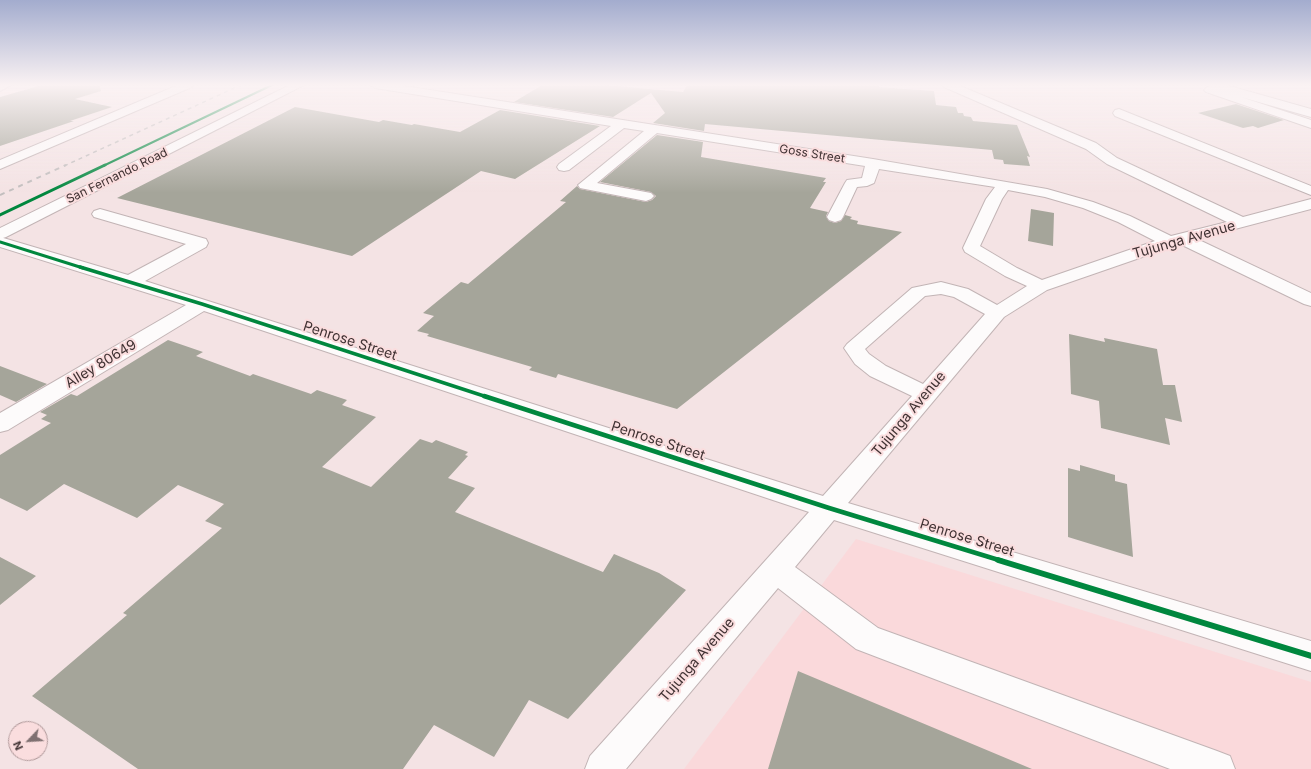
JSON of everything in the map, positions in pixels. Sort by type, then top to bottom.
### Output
[{"type":"main road","points":[[0,165],[104,121]]},
{"type":"main road","name":"San Fernando Road","points":[[0,234],[227,121]]},
{"type":"main road","name":"Goss Street","points":[[603,121],[1004,184],[1047,193],[1088,205],[1124,219],[1311,300]]},
{"type":"main road","points":[[1032,121],[1091,146],[1121,166],[1243,223]]},
{"type":"main road","points":[[1138,121],[1311,191]]},
{"type":"main road","points":[[564,167],[622,124]]},
{"type":"main road","points":[[646,196],[585,185],[654,129]]},
{"type":"main road","points":[[835,216],[852,183],[862,183],[869,180],[873,163]]},
{"type":"main road","points":[[1004,184],[994,199],[971,248],[1011,272],[1041,286]]},
{"type":"main road","name":"Tujunga Avenue","points":[[603,769],[997,313],[1041,286],[1175,240],[1311,204]]},
{"type":"main road","points":[[100,214],[200,243],[129,282]]},
{"type":"main road","name":"Penrose Street","points":[[0,242],[202,304],[829,508],[1311,656]]},
{"type":"main road","points":[[926,394],[878,371],[862,359],[854,348],[918,292],[941,288],[961,293],[997,313]]},
{"type":"main road","name":"Alley 80649","points":[[0,424],[202,304]]},
{"type":"main road","points":[[775,569],[866,639],[1217,769]]},
{"type":"shaded area","points":[[856,539],[1311,682],[1311,769],[684,769]]},
{"type":"building","points":[[0,121],[74,121],[0,146]]},
{"type":"building","points":[[268,121],[388,121],[460,132],[480,121],[568,121],[600,126],[515,179],[481,171],[352,256],[117,198]]},
{"type":"building","points":[[656,121],[973,121],[1017,125],[1030,157],[1027,156],[1030,166],[1004,164],[1003,160],[994,159],[992,150],[705,124],[704,131],[653,123]]},
{"type":"building","points":[[1222,121],[1281,121],[1258,128],[1253,126],[1243,128]]},
{"type":"building","points":[[657,135],[703,142],[701,157],[826,178],[823,182],[826,182],[810,208],[828,212],[826,216],[829,221],[835,223],[841,221],[845,215],[852,217],[850,219],[858,221],[857,224],[902,232],[677,409],[558,374],[556,378],[529,370],[532,367],[427,336],[429,334],[417,331],[434,316],[423,313],[461,282],[468,284],[566,202],[560,201],[577,186],[580,189],[646,202],[652,200],[656,196],[651,192],[600,182]]},
{"type":"building","points":[[1031,209],[1054,213],[1053,246],[1028,241]]},
{"type":"building","points":[[1069,334],[1105,342],[1104,338],[1157,349],[1163,385],[1175,385],[1182,422],[1165,418],[1170,445],[1101,428],[1099,401],[1071,394]]},
{"type":"building","points":[[168,340],[203,352],[196,356],[250,376],[253,374],[311,394],[317,390],[347,400],[342,405],[376,417],[322,467],[371,487],[420,439],[432,443],[436,440],[468,452],[465,455],[468,456],[448,478],[475,488],[455,512],[603,572],[614,554],[659,573],[686,590],[568,719],[529,700],[494,757],[434,725],[403,769],[138,769],[32,696],[127,615],[123,613],[222,528],[205,521],[224,504],[178,485],[137,518],[64,484],[27,511],[0,498],[0,455],[51,423],[41,419],[47,415],[40,412],[71,394],[77,396]]},
{"type":"building","points":[[0,366],[47,384],[16,402],[0,395]]},
{"type":"building","points":[[1080,465],[1115,475],[1115,481],[1127,484],[1133,557],[1068,537],[1068,468],[1080,471]]},
{"type":"building","points":[[0,557],[36,576],[0,605]]},
{"type":"building","points":[[798,671],[1032,769],[768,769]]},
{"type":"railway","points":[[64,166],[163,121]]},
{"type":"railway","points":[[0,195],[66,165]]},
{"type":"cycle path","points":[[0,215],[197,121]]},
{"type":"cycle path","points":[[0,242],[202,304],[829,508],[1311,656]]}]
